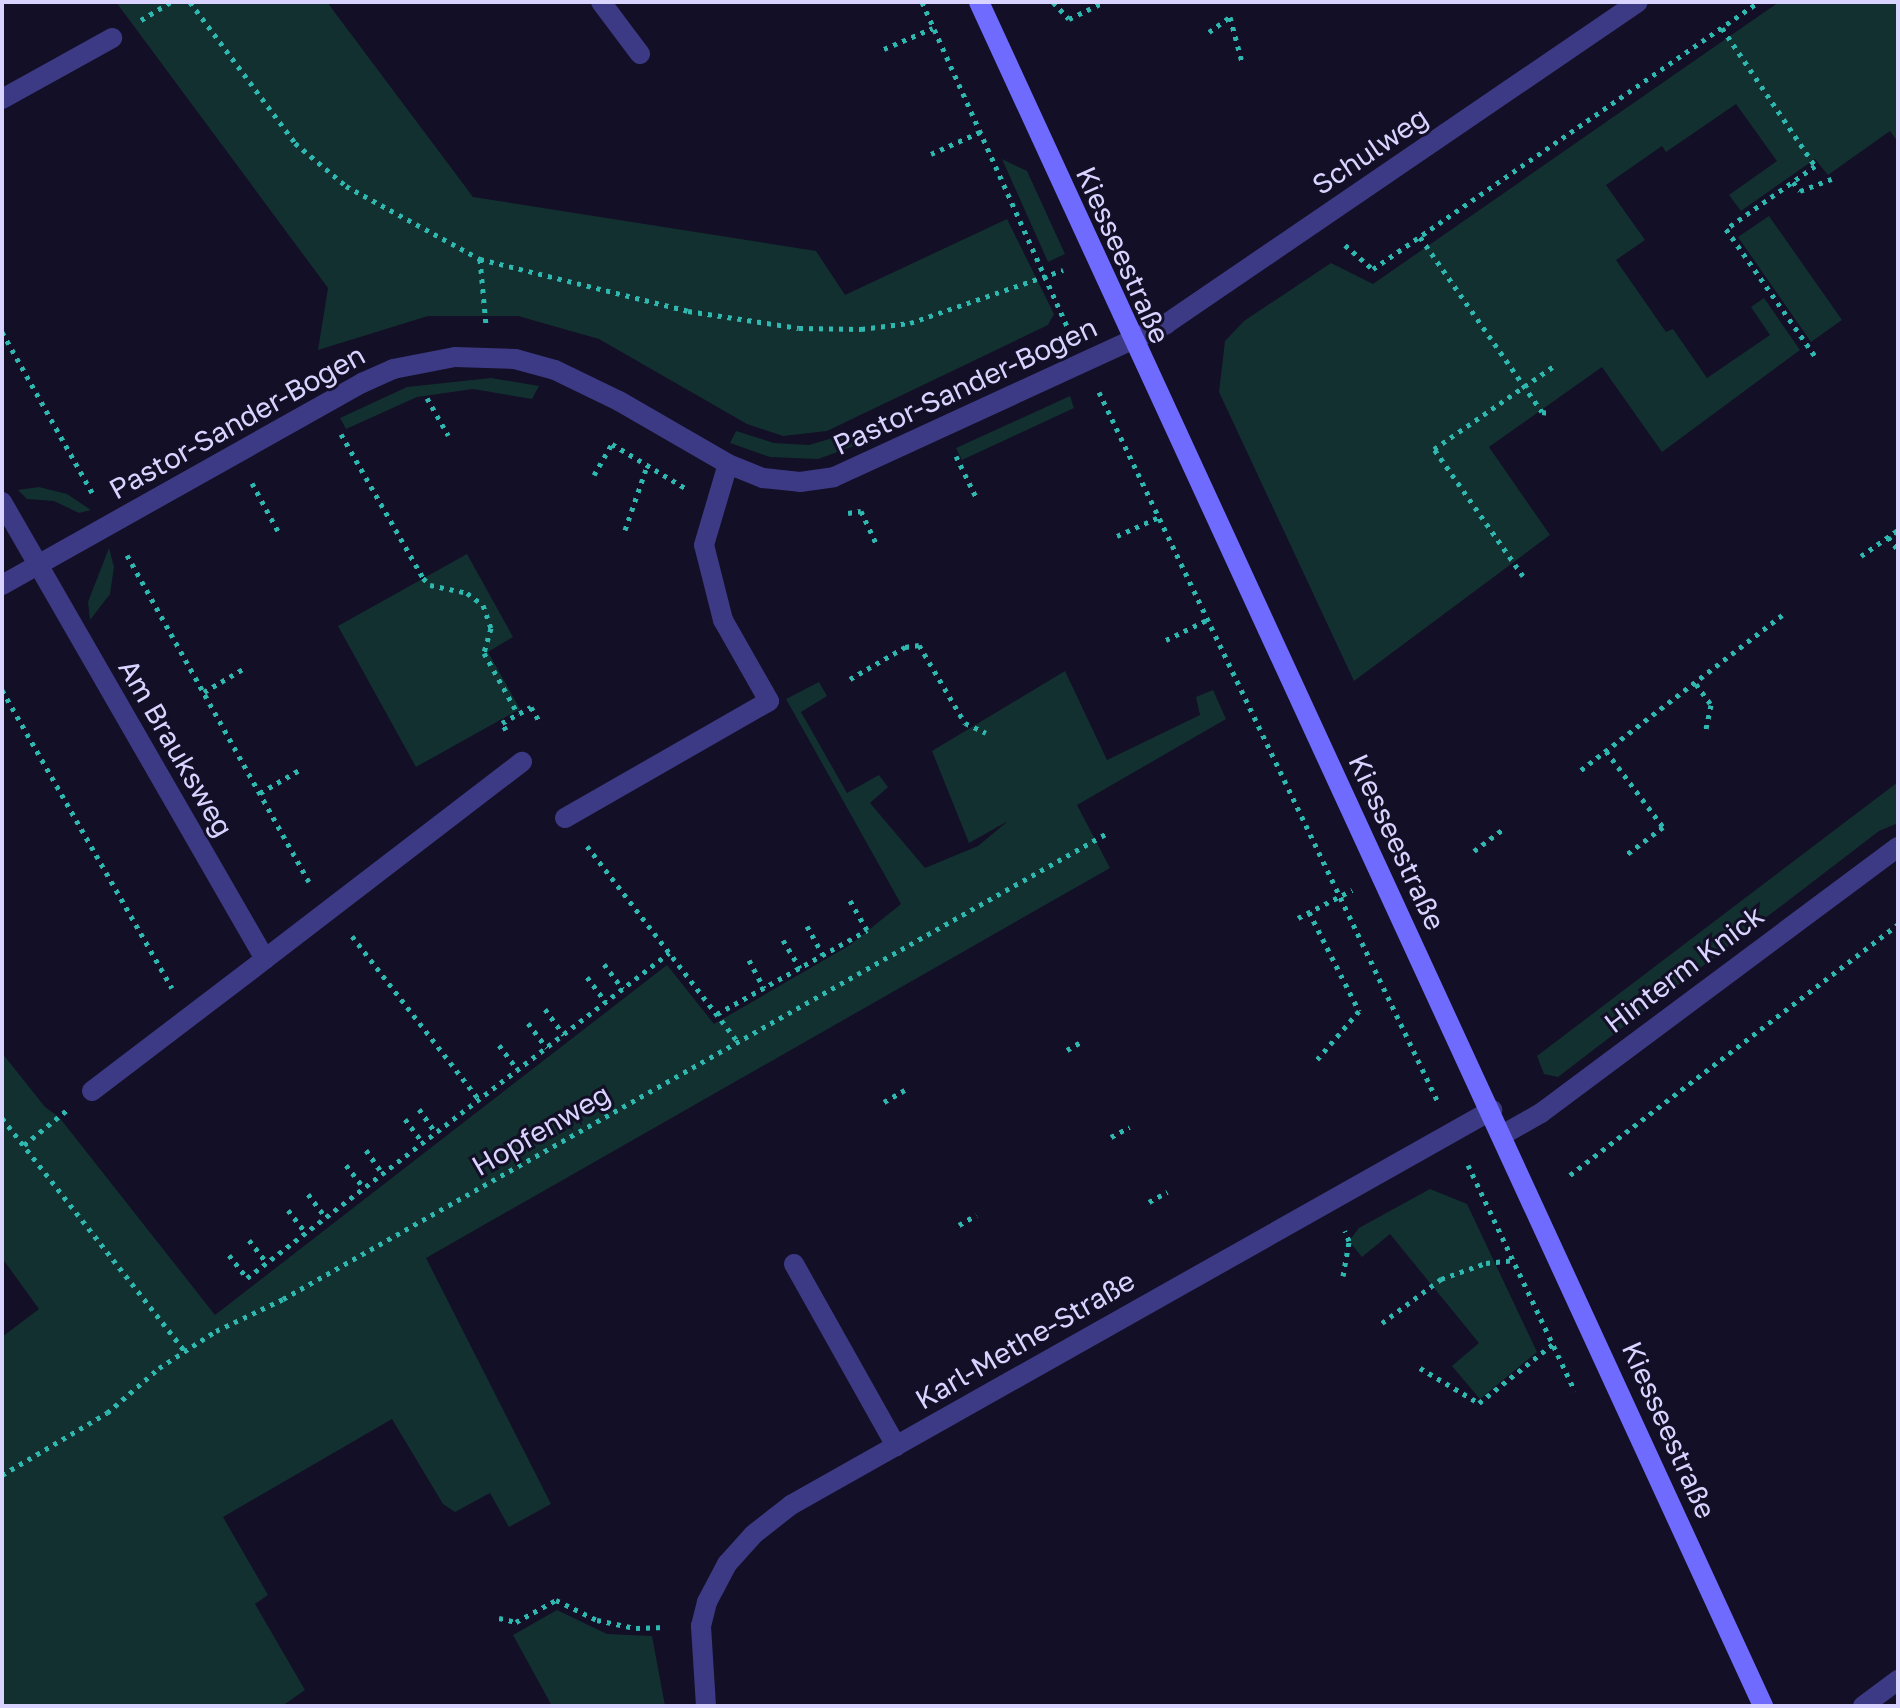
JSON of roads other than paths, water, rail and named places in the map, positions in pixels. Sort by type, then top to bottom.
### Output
[{"type":"street","points":[[601,2],[640,54]]},
{"type":"street","name":"Kiesseestraße","points":[[979,2],[1131,341],[1504,1134],[1763,1706]]},
{"type":"street","name":"Schulweg","points":[[1131,341],[1166,324],[1638,2]]},
{"type":"street","points":[[2,99],[112,38]]},
{"type":"street","name":"Pastor-Sander-Bogen","points":[[2,585],[393,369],[455,357],[515,359],[565,375],[728,464],[787,481],[834,477],[944,430],[1131,341]]},
{"type":"street","points":[[565,818],[769,701],[723,620],[704,545],[728,464]]},
{"type":"street","name":"Am Brauksweg","points":[[2,502],[265,959]]},
{"type":"street","points":[[92,1091],[522,762]]},
{"type":"street","name":"Hinterm Knick","points":[[1504,1134],[1541,1113],[1898,847]]},
{"type":"street","name":"Karl-Methe-Straße","points":[[706,1706],[701,1626],[727,1564],[754,1534],[791,1505],[1492,1110]]},
{"type":"street","points":[[794,1264],[896,1446]]},
{"type":"street","points":[[1863,1706],[1898,1680]]}]
